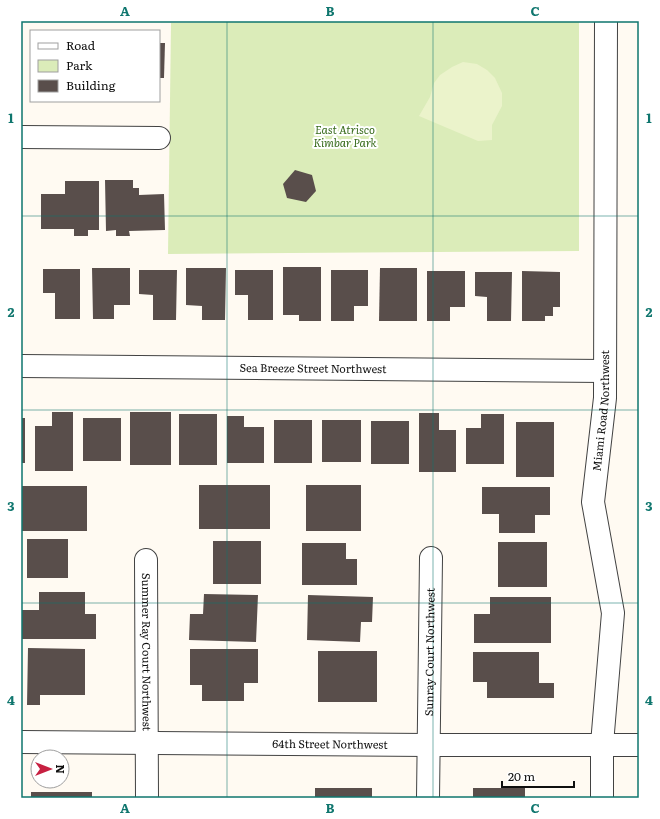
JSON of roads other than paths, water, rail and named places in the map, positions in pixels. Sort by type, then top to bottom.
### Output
[{"type":"street","name":"Miami Road Northwest","points":[[602,798],[602,744],[613,613],[593,502],[605,398],[606,21]]},
{"type":"street","points":[[21,137],[159,138]]},
{"type":"street","name":"Sea Breeze Street Northwest","points":[[21,366],[605,371]]},
{"type":"street","name":"Sunray Court Northwest","points":[[428,798],[430,558]]},
{"type":"street","name":"Summer Ray Court Northwest","points":[[146,560],[146,798]]},
{"type":"street","name":"64th Street Northwest","points":[[21,742],[639,745]]},
{"type":"park label","name":"East Atrisco Kimbar Park","points":[[345,136]]}]
